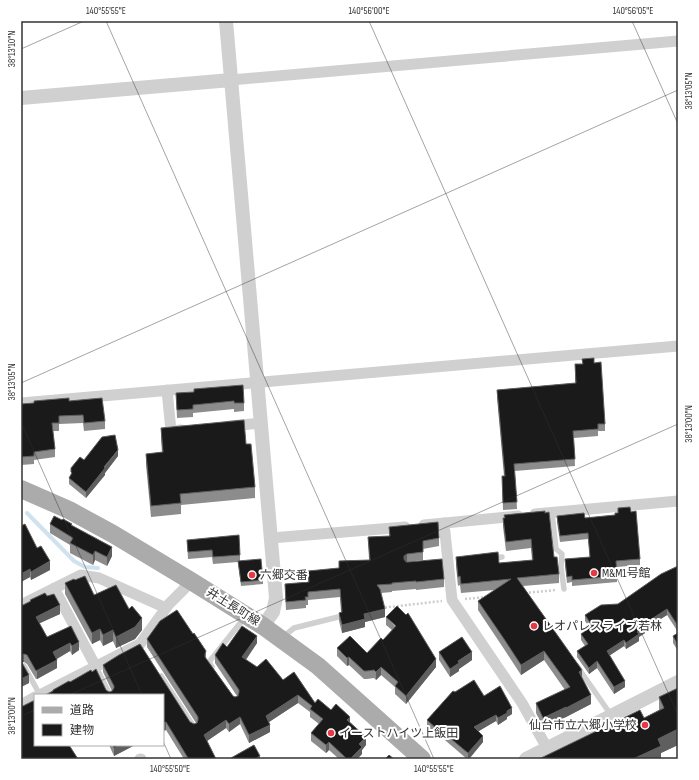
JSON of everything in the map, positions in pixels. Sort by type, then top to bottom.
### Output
[{"type":"main road","name":"井土長町線","points":[[21,492],[69,510],[113,534],[247,615],[318,666],[422,759]]},
{"type":"street","points":[[226,21],[276,598],[273,612],[263,626]]},
{"type":"street","points":[[21,98],[678,41]]},
{"type":"street","points":[[21,403],[678,346]]},
{"type":"street","points":[[167,390],[171,431],[193,429]]},
{"type":"street","points":[[223,426],[261,423]]},
{"type":"street","points":[[271,538],[678,501]]},
{"type":"street","points":[[444,523],[452,600],[522,704],[547,748]]},
{"type":"street","points":[[21,605],[81,575],[98,578],[166,608]]},
{"type":"street","points":[[42,694],[96,667],[142,648],[166,608],[192,581]]},
{"type":"street","points":[[54,588],[96,667]]},
{"type":"street","points":[[526,759],[678,682]]},
{"type":"street","points":[[21,705],[34,698]]},
{"type":"lane","points":[[552,513],[556,549],[562,554],[561,567],[564,589]]},
{"type":"lane","points":[[486,558],[502,557]]},
{"type":"lane","points":[[218,675],[209,662],[247,615]]},
{"type":"lane","points":[[281,639],[294,628],[338,617]]},
{"type":"lane","points":[[574,660],[611,716]]},
{"type":"lane","points":[[24,666],[39,694]]},
{"type":"lane","points":[[96,667],[110,694]]},
{"type":"lane","points":[[157,670],[194,727]]},
{"type":"path","points":[[519,593],[564,589]]},
{"type":"path","points":[[378,608],[489,596]]},
{"type":"building","points":[[594,358],[594,363],[601,362],[605,424],[598,424],[598,429],[573,431],[575,459],[514,464],[517,502],[503,503],[502,476],[505,476],[497,390],[576,383],[575,364],[583,364],[582,359]]},
{"type":"building","points":[[243,385],[244,403],[234,403],[234,401],[193,405],[193,409],[177,410],[176,393],[194,392],[194,389]]},
{"type":"building","points":[[69,398],[69,401],[102,398],[105,421],[84,423],[83,415],[59,416],[59,423],[52,423],[55,449],[34,452],[34,456],[21,457],[21,404],[34,403],[34,401]]},
{"type":"building","points":[[244,420],[246,444],[251,444],[255,487],[180,494],[181,503],[151,506],[146,454],[163,452],[161,428]]},
{"type":"building","points":[[115,435],[118,450],[86,492],[69,478],[72,473],[71,468],[80,457],[84,460],[102,437]]},
{"type":"building","points":[[630,507],[631,512],[636,511],[640,559],[616,561],[617,576],[572,580],[572,576],[567,577],[565,559],[590,557],[588,533],[560,536],[557,516],[584,513],[585,518],[615,515],[615,513],[618,513],[618,508]]},
{"type":"building","points":[[545,511],[545,513],[549,512],[554,557],[557,557],[559,574],[517,578],[582,670],[579,672],[591,695],[543,718],[536,703],[570,687],[544,651],[521,665],[478,601],[511,579],[461,584],[460,576],[458,577],[456,557],[498,552],[499,563],[533,560],[531,539],[506,542],[503,518],[505,518],[504,515]]},
{"type":"building","points":[[54,516],[62,520],[63,519],[72,524],[71,525],[112,547],[107,557],[95,551],[93,555],[70,543],[73,538],[50,524]]},
{"type":"building","points":[[438,522],[439,538],[423,541],[423,552],[407,554],[404,556],[404,559],[408,562],[442,559],[444,579],[377,585],[380,589],[385,609],[364,614],[365,619],[342,625],[339,613],[342,612],[340,589],[308,592],[308,597],[305,597],[306,600],[286,602],[285,584],[309,582],[308,571],[339,568],[339,561],[370,560],[368,537],[390,536],[389,527]]},
{"type":"building","points":[[25,524],[37,548],[41,546],[50,561],[31,572],[30,569],[21,574],[21,526]]},
{"type":"building","points":[[239,535],[240,555],[213,557],[212,550],[188,552],[187,540]]},
{"type":"building","points":[[261,559],[263,580],[241,582],[238,561]]},
{"type":"building","points":[[678,566],[678,626],[667,609],[644,624],[645,626],[637,632],[639,634],[626,643],[624,640],[607,651],[625,681],[614,687],[597,661],[589,668],[577,651],[588,644],[581,634],[592,626],[585,615],[601,605],[618,604],[661,574]]},
{"type":"building","points":[[85,576],[94,595],[116,585],[129,609],[132,606],[142,618],[135,627],[116,637],[113,630],[103,635],[100,629],[92,633],[65,583]]},
{"type":"building","points":[[45,593],[47,596],[54,594],[60,605],[36,617],[47,637],[71,626],[79,642],[72,646],[70,643],[53,652],[57,660],[36,671],[27,655],[21,655],[21,606]]},
{"type":"building","points":[[397,606],[406,615],[408,613],[436,659],[406,696],[395,686],[398,682],[381,667],[376,672],[374,670],[364,671],[337,648],[350,636],[367,653],[381,638],[383,640],[396,626],[386,617]]},
{"type":"building","points":[[177,610],[206,651],[205,657],[235,697],[238,696],[239,690],[215,655],[223,643],[227,647],[242,626],[257,636],[242,657],[257,667],[266,659],[283,680],[294,672],[315,703],[318,699],[331,710],[336,704],[350,717],[347,720],[366,737],[359,744],[362,747],[350,759],[347,759],[329,742],[326,745],[311,733],[323,719],[310,709],[312,706],[298,695],[266,716],[270,725],[249,735],[240,717],[229,724],[226,720],[204,735],[216,759],[185,759],[188,758],[166,722],[164,723],[164,694],[47,694],[69,681],[70,682],[91,670],[92,672],[96,669],[106,690],[109,692],[112,691],[114,686],[103,665],[140,644],[190,722],[194,724],[197,723],[198,717],[147,639],[160,621]]},
{"type":"building","points":[[678,633],[678,645],[673,636]]},
{"type":"building","points":[[462,637],[472,652],[458,661],[459,663],[450,669],[439,652]]},
{"type":"building","points":[[21,661],[29,675],[21,679]]},
{"type":"building","points":[[474,680],[484,696],[500,686],[512,708],[498,718],[496,715],[474,727],[483,736],[468,753],[427,720],[453,691],[455,692]]},
{"type":"building","name":"仙台市立六郷小学校","points":[[678,688],[678,729],[658,739],[661,746],[633,759],[539,759],[640,710],[644,718],[664,708],[659,697]]},
{"type":"building","points":[[34,700],[34,746],[70,746],[78,759],[21,759],[21,707]]},
{"type":"building","points":[[254,745],[260,756],[255,759],[231,758]]},
{"type":"building","points":[[389,755],[394,759],[385,759]]},
{"type":"waterway","points":[[27,513],[74,561],[85,567],[98,568]]},
{"type":"place","name":"M&M1号館","points":[[594,573]]},
{"type":"place","name":"六郷交番","points":[[252,575]]},
{"type":"place","name":"レオパレスライブ若林","points":[[534,626]]},
{"type":"place","name":"仙台市立六郷小学校","points":[[645,725]]},
{"type":"place","name":"イーストハイツ上飯田","points":[[331,733]]}]
